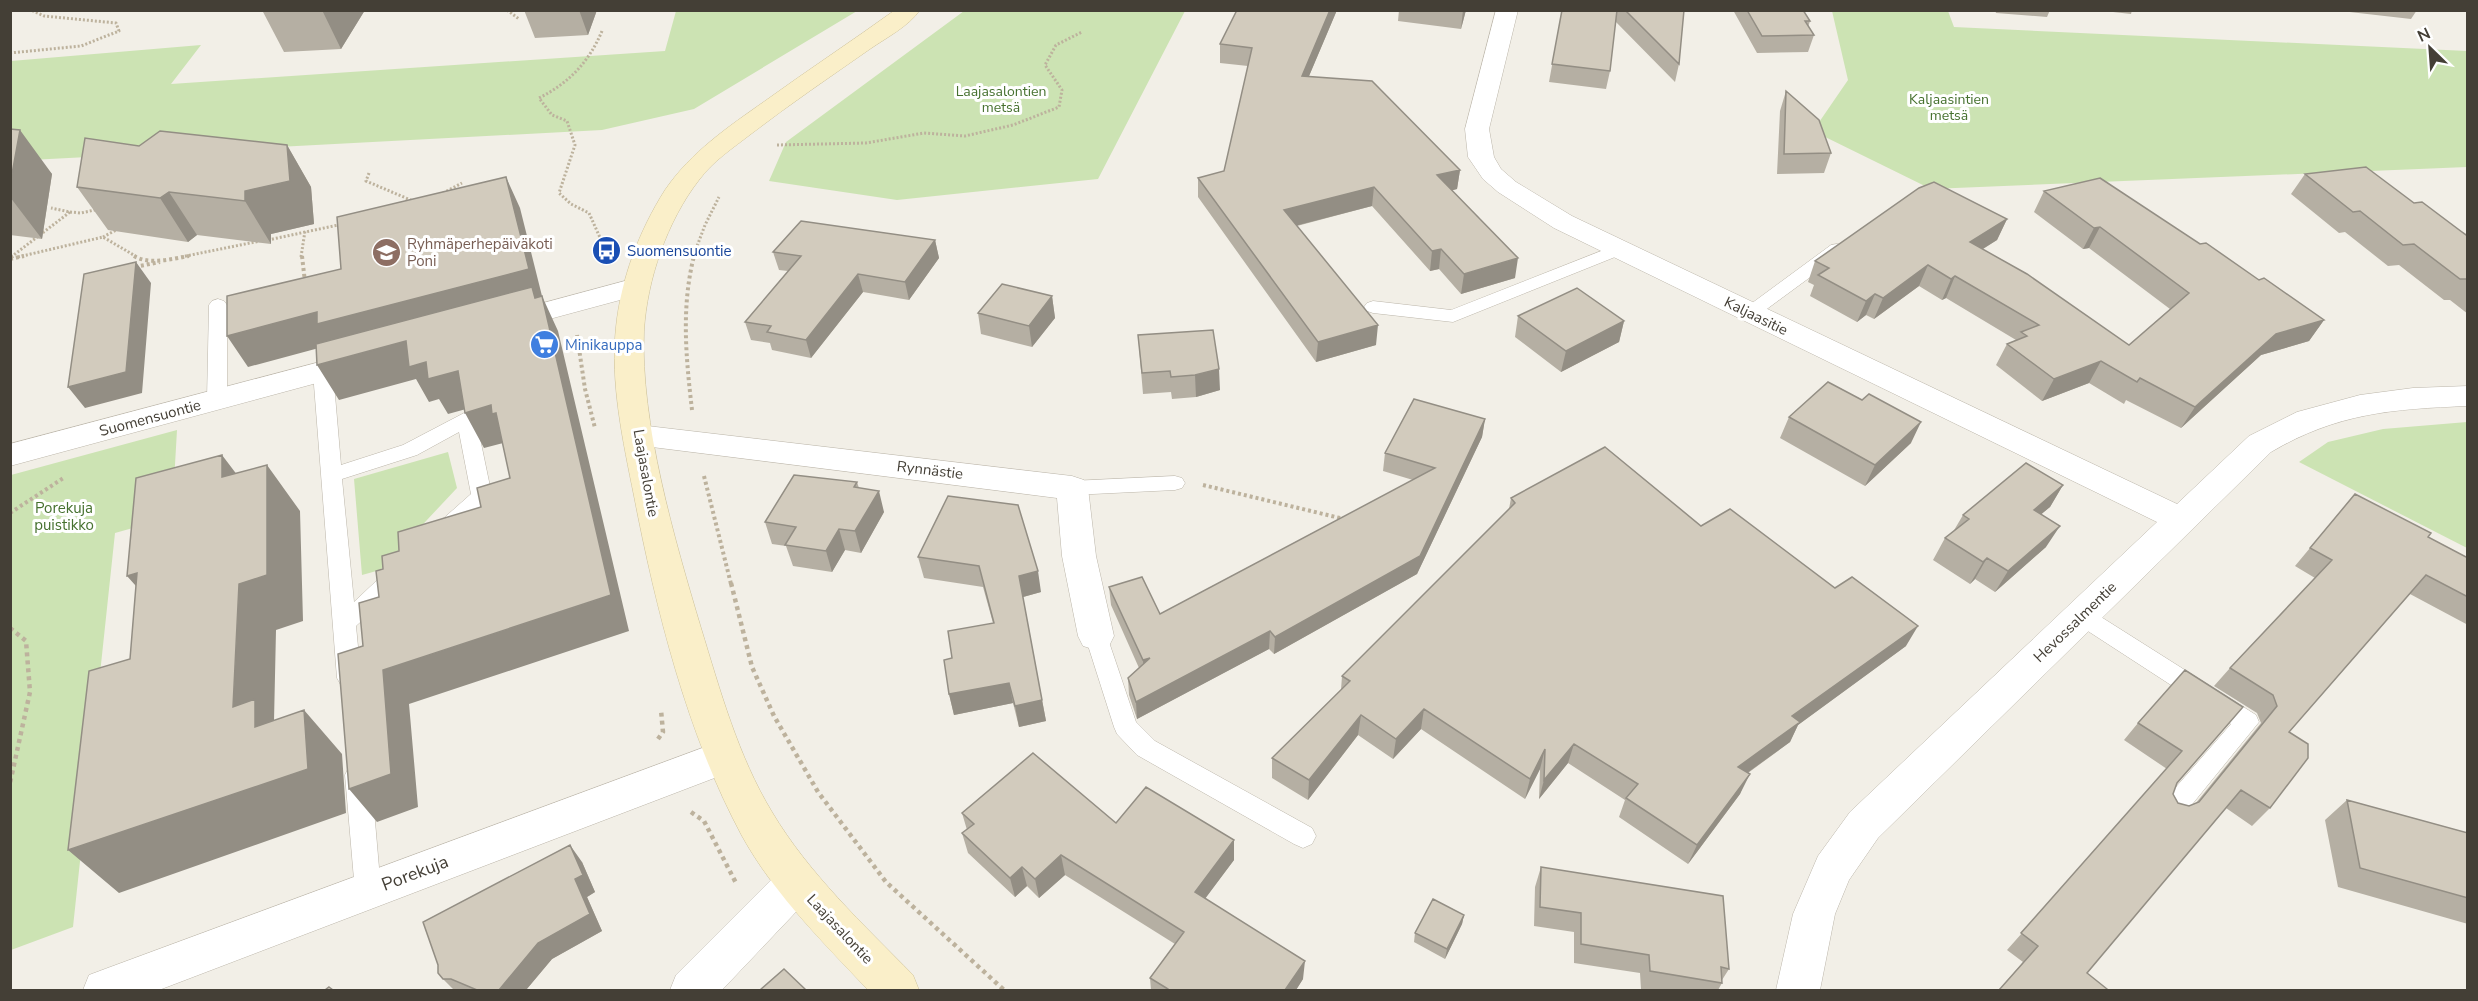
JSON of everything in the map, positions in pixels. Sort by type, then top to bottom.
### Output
[{"type":"main road","name":"Laajasalontie","points":[[897,990],[797,882],[758,825],[724,757],[693,662],[659,540],[639,436],[632,376],[630,332],[636,287],[655,235],[689,175],[707,156],[762,114],[910,10]]},
{"type":"street","name":"Kaljaasitie","points":[[1507,10],[1478,129],[1481,156],[1492,174],[1529,203],[1750,313],[2180,519]]},
{"type":"street","points":[[480,329],[636,287]]},
{"type":"street","name":"Suomensuontie","points":[[10,455],[388,354]]},
{"type":"street","name":"Hevossalmentie","points":[[1798,990],[1814,914],[1833,869],[1864,825],[2260,444],[2302,420],[2353,406],[2389,400],[2468,396]]},
{"type":"street","name":"Rynnästie","points":[[639,436],[1072,488]]},
{"type":"street","points":[[1072,488],[1079,556],[1095,636]]},
{"type":"street","name":"Porekuja","points":[[105,990],[724,757]]},
{"type":"street","points":[[692,990],[797,882]]},
{"type":"lane","points":[[1750,313],[1851,239]]},
{"type":"lane","points":[[1373,307],[1452,316],[1619,249]]},
{"type":"lane","points":[[217,400],[218,305]]},
{"type":"lane","points":[[323,372],[351,700]]},
{"type":"lane","points":[[333,475],[410,450],[466,419],[482,496],[430,544]]},
{"type":"lane","points":[[1072,488],[1175,483]]},
{"type":"lane","points":[[345,624],[413,560]]},
{"type":"lane","points":[[2082,616],[2247,722],[2172,810]]},
{"type":"lane","points":[[1095,636],[1126,727],[1146,748],[1304,836]]},
{"type":"lane","points":[[356,755],[368,891]]},
{"type":"path","points":[[10,53],[82,46],[110,37],[119,31],[116,23],[44,16],[31,10]]},
{"type":"path","points":[[507,10],[519,19]]},
{"type":"path","points":[[602,32],[586,64],[558,89],[539,98],[552,115],[567,121],[575,145],[559,193],[571,204],[589,213],[606,251]]},
{"type":"path","points":[[775,145],[866,143],[924,133],[965,136],[1012,125],[1059,107],[1062,90],[1045,65],[1056,45],[1082,32]]},
{"type":"path","points":[[369,173],[366,181],[417,202]]},
{"type":"path","points":[[433,198],[462,183]]},
{"type":"path","points":[[693,416],[683,341],[683,299],[692,255],[705,221],[721,194]]},
{"type":"path","points":[[51,208],[81,213],[104,208]]},
{"type":"path","points":[[10,258],[70,212]]},
{"type":"path","points":[[125,269],[349,223]]},
{"type":"path","points":[[10,258],[103,237],[119,228]]},
{"type":"path","points":[[305,231],[300,260],[307,291]]},
{"type":"path","points":[[103,237],[140,259],[167,260]]},
{"type":"path","points":[[703,471],[752,667],[774,716],[818,792],[886,882],[1004,990]]},
{"type":"path","points":[[10,513],[70,473]]},
{"type":"path","points":[[1175,483],[1201,484],[1347,520]]},
{"type":"path","points":[[10,628],[26,641],[30,692],[10,783]]},
{"type":"path","points":[[682,810],[691,812],[704,821],[718,846]]},
{"type":"green space","points":[[676,11],[857,11],[694,109],[602,130],[11,161],[11,61],[201,45],[171,84],[665,51]]},
{"type":"green space","name":"Laajasalontien metsä","points":[[964,11],[1185,11],[1098,179],[897,200],[769,181],[786,142]]},
{"type":"green space","name":"Kaljaasintien metsä","points":[[1832,11],[1948,11],[1954,27],[2467,51],[2467,167],[1931,189],[1813,131],[1848,80]]},
{"type":"green space","points":[[2467,422],[2467,548],[2299,462],[2328,442],[2383,429]]},
{"type":"green space","name":"Porekuja puistikko","points":[[177,430],[172,517],[115,533],[73,927],[11,950],[11,475]]},
{"type":"green space","points":[[448,452],[457,488],[380,570],[362,575],[354,479]]},
{"type":"building","points":[[1237,10],[1330,10],[1302,76],[1372,81],[1460,170],[1437,175],[1518,258],[1464,274],[1441,249],[1432,251],[1374,187],[1284,210],[1378,325],[1318,342],[1198,178],[1224,171],[1252,48],[1220,44]]},
{"type":"building","points":[[1562,10],[1617,10],[1610,71],[1552,64]]},
{"type":"building","points":[[1625,10],[1684,10],[1679,64]]},
{"type":"building","points":[[1747,10],[1803,10],[1810,21],[1805,21],[1814,35],[1762,36]]},
{"type":"building","points":[[1786,91],[1819,120],[1831,153],[1784,154]]},
{"type":"building","points":[[10,129],[20,130],[10,185]]},
{"type":"building","points":[[160,131],[287,145],[290,181],[245,191],[245,201],[169,192],[160,198],[77,187],[85,138],[139,146]]},
{"type":"building","points":[[2366,167],[2414,203],[2422,202],[2468,235],[2468,279],[2460,279],[2414,244],[2403,245],[2360,211],[2353,212],[2305,174]]},
{"type":"building","points":[[506,177],[529,269],[317,324],[317,312],[227,336],[227,296],[341,269],[337,217]]},
{"type":"building","points":[[2100,178],[2200,244],[2206,243],[2259,280],[2264,278],[2324,320],[2276,334],[2195,407],[2140,378],[2137,382],[2101,361],[2054,379],[2007,344],[2027,336],[2021,332],[2039,325],[1955,276],[1951,279],[1928,265],[1883,298],[1875,294],[1866,301],[1818,275],[1829,268],[1815,261],[1919,188],[1934,182],[2007,219],[1970,242],[2027,274],[2129,345],[2189,293],[2100,227],[2094,228],[2044,191]]},
{"type":"building","points":[[801,221],[935,240],[905,282],[858,274],[806,340],[767,332],[771,326],[745,322],[801,256],[773,252]]},
{"type":"building","points":[[136,262],[126,372],[68,387],[84,274]]},
{"type":"building","points":[[1002,284],[1052,296],[1029,326],[978,313]]},
{"type":"building","points":[[532,287],[535,298],[542,296],[611,595],[383,670],[391,774],[349,789],[338,654],[363,646],[359,603],[379,597],[376,571],[383,569],[382,556],[399,551],[398,532],[481,507],[477,488],[510,478],[496,413],[492,414],[491,405],[465,413],[458,371],[428,379],[426,362],[409,367],[406,341],[317,365],[316,344]]},
{"type":"building","points":[[1577,288],[1624,321],[1566,351],[1518,316]]},
{"type":"building","points":[[1213,330],[1219,369],[1195,375],[1171,377],[1170,371],[1142,373],[1138,335]]},
{"type":"building","points":[[1828,382],[1862,400],[1869,394],[1921,422],[1875,465],[1789,417]]},
{"type":"building","points":[[1414,399],[1485,419],[1420,556],[1275,637],[1270,631],[1136,702],[1128,678],[1150,658],[1143,660],[1109,587],[1142,577],[1160,614],[1435,468],[1385,453]]},
{"type":"building","points":[[1605,447],[1701,526],[1730,509],[1835,588],[1852,577],[1918,626],[1792,716],[1800,722],[1738,767],[1750,774],[1697,845],[1626,798],[1638,784],[1574,744],[1544,780],[1545,749],[1530,779],[1424,709],[1396,739],[1361,715],[1309,780],[1272,758],[1350,681],[1342,676],[1515,503],[1511,498]]},
{"type":"building","points":[[222,455],[222,477],[267,465],[267,575],[239,584],[233,707],[255,699],[255,727],[304,710],[308,769],[68,850],[89,671],[130,659],[137,573],[127,576],[136,478]]},
{"type":"building","points":[[2026,463],[2063,485],[2034,510],[2060,526],[2008,571],[1987,558],[1983,562],[1945,538],[1969,519],[1963,515]]},
{"type":"building","points":[[794,475],[857,482],[854,487],[879,491],[855,531],[839,529],[826,551],[785,545],[796,527],[765,522]]},
{"type":"building","points":[[2355,494],[2431,533],[2428,537],[2468,558],[2468,597],[2426,575],[2289,732],[2308,744],[2308,758],[2270,808],[2241,790],[2087,973],[2106,990],[1999,990],[2038,946],[2021,933],[2182,751],[2138,723],[2185,670],[2243,707],[2177,783],[2173,794],[2178,803],[2189,806],[2199,802],[2277,706],[2273,695],[2230,668],[2332,560],[2310,548]]},
{"type":"building","points":[[948,496],[1018,505],[1038,571],[1019,576],[1042,700],[1015,706],[1009,683],[949,694],[944,660],[952,658],[948,631],[994,623],[979,566],[918,557]]},
{"type":"building","points":[[1033,753],[1116,823],[1146,787],[1234,840],[1195,892],[1305,961],[1285,990],[1168,990],[1150,978],[1184,932],[1061,855],[1035,879],[1022,867],[1010,878],[962,833],[974,824],[962,813]]},
{"type":"building","points":[[2347,800],[2468,833],[2468,898],[2360,868]]},
{"type":"building","points":[[570,845],[583,875],[575,879],[590,914],[538,943],[499,990],[477,990],[451,979],[443,979],[438,973],[438,965],[423,922]]},
{"type":"building","points":[[1541,867],[1723,896],[1729,969],[1721,967],[1722,983],[1650,971],[1649,955],[1581,944],[1581,913],[1540,907]]},
{"type":"building","points":[[1433,899],[1464,915],[1447,949],[1415,933]]},
{"type":"building","points":[[784,969],[806,990],[760,990]]},
{"type":"place","name":"Suomensuontie","points":[[606,251]]},
{"type":"place","name":"Ryhmäperhepäiväkoti Poni","points":[[386,253]]},
{"type":"place","name":"Minikauppa","points":[[544,345]]}]
